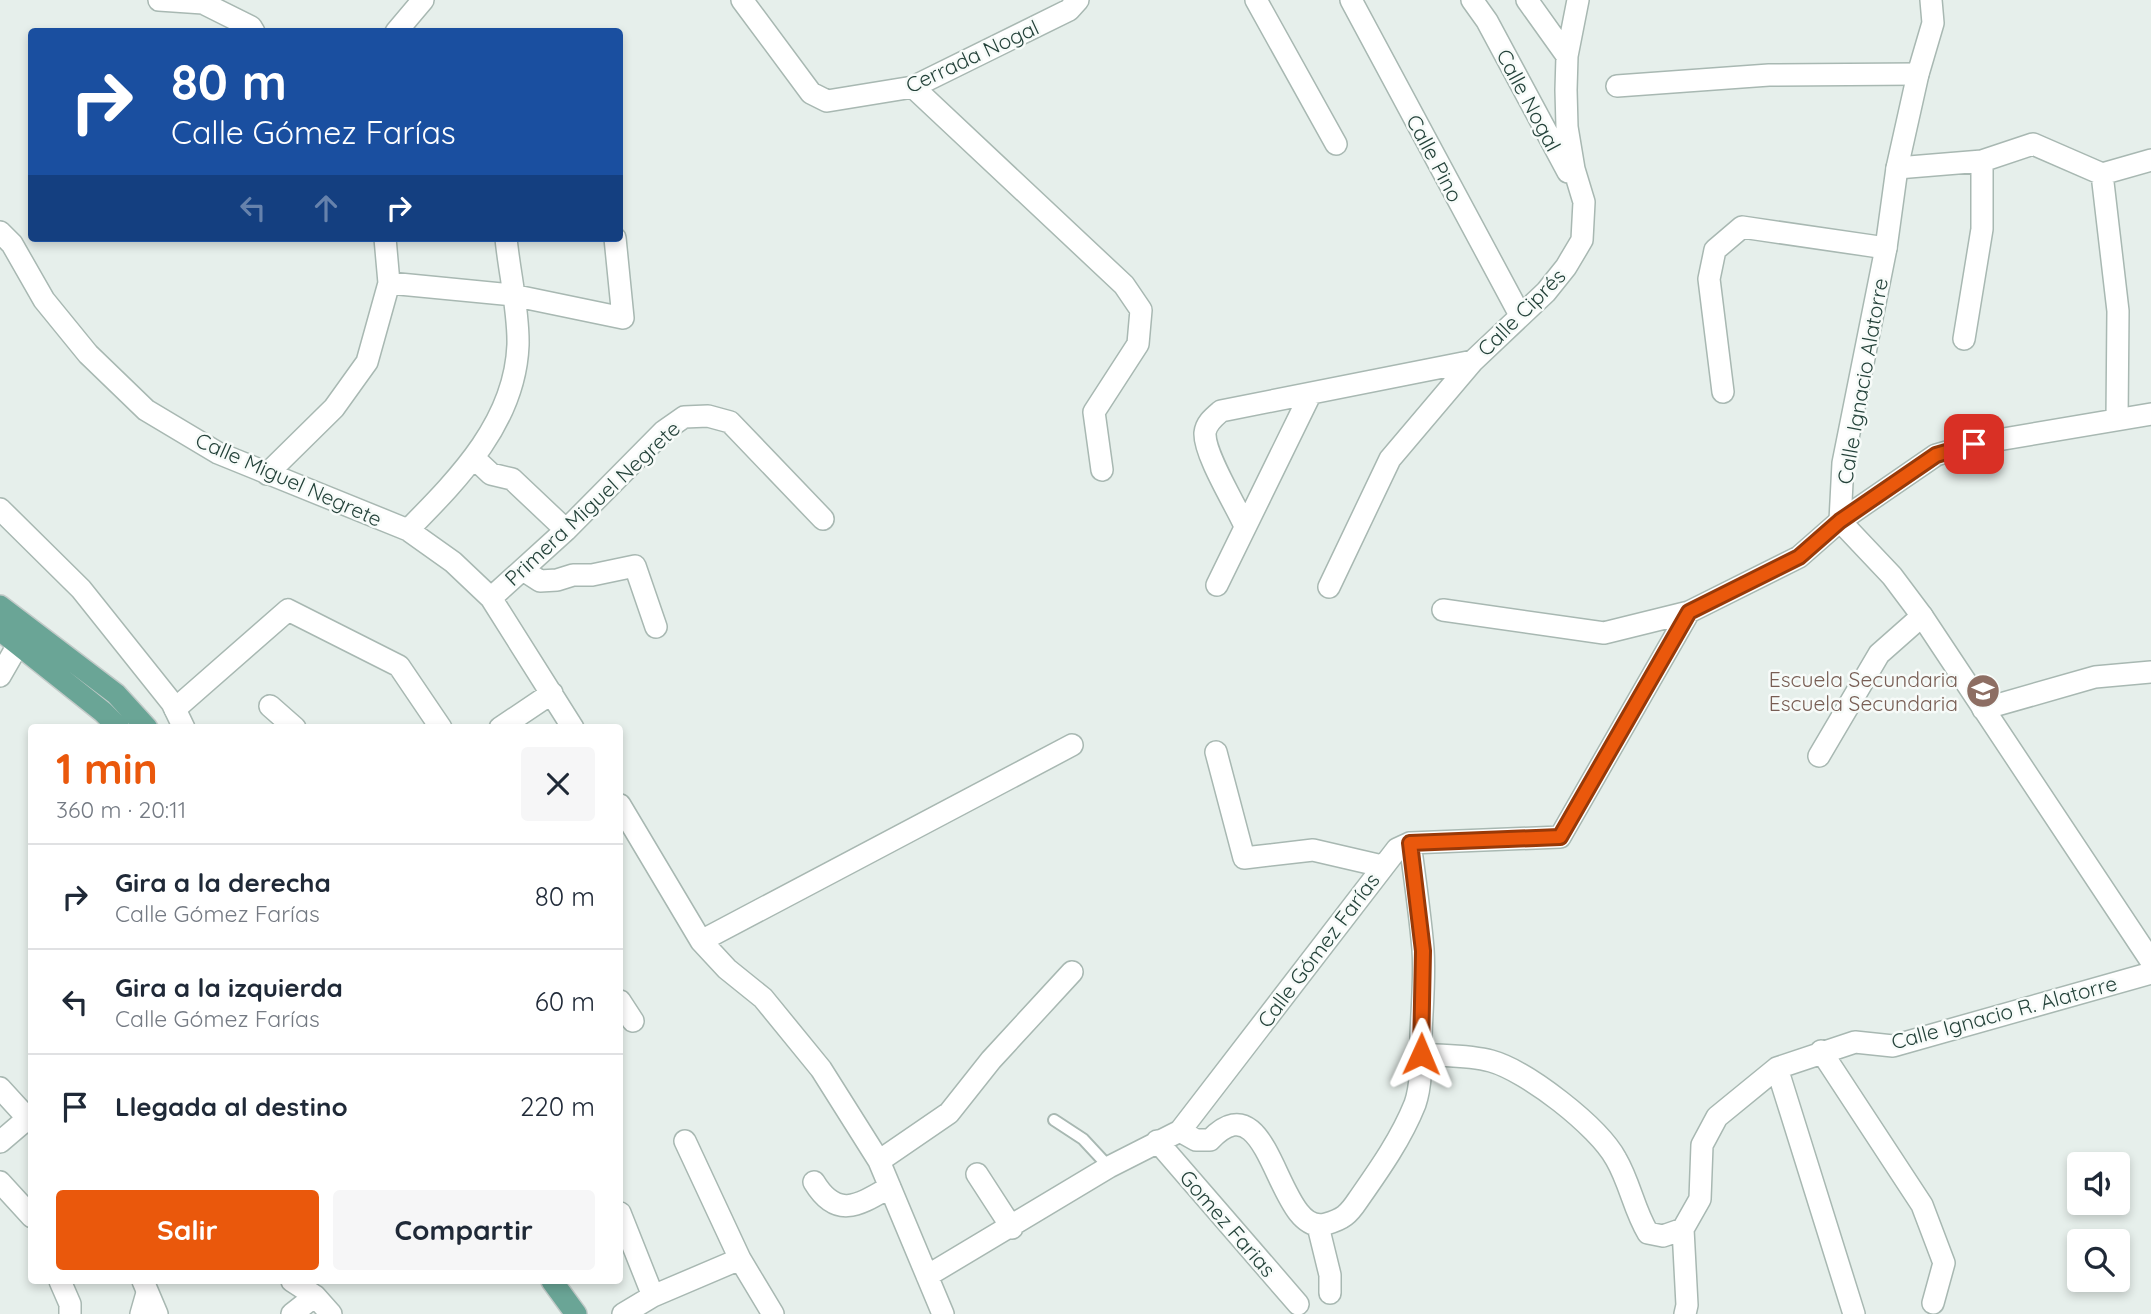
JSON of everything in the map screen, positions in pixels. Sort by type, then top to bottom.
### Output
[{"type":"main road","points":[[0,606],[116,694],[143,724]]},
{"type":"main road","points":[[0,631],[19,643],[114,724]]},
{"type":"main road","points":[[554,1284],[576,1314]]},
{"type":"street","points":[[159,0],[203,3],[252,28]]},
{"type":"street","points":[[399,28],[423,0]]},
{"type":"street","name":"Cerrada Nogal","points":[[742,0],[818,99],[827,101],[913,88],[1069,10],[1078,0]]},
{"type":"street","points":[[1256,0],[1336,144]]},
{"type":"street","name":"Calle Pino","points":[[1351,0],[1520,315]]},
{"type":"street","name":"Calle Nogal","points":[[1472,0],[1488,21],[1584,202]]},
{"type":"street","points":[[1527,0],[1567,56]]},
{"type":"street","name":"Calle Ciprés","points":[[1329,587],[1390,459],[1473,361],[1546,292],[1566,268],[1582,240],[1584,202],[1574,169],[1567,127],[1567,56],[1578,0]]},
{"type":"street","name":"Calle Ignacio Alatorre","points":[[1840,521],[1843,463],[1886,248],[1897,168],[1917,75],[1933,23],[1931,0]]},
{"type":"street","points":[[1617,86],[1769,75],[1917,75]]},
{"type":"street","points":[[913,88],[1124,285],[1141,310],[1138,344],[1094,412],[1101,470]]},
{"type":"street","points":[[1897,168],[1982,160],[2033,144],[2102,174],[2151,160]]},
{"type":"street","points":[[1964,339],[1982,229],[1982,160]]},
{"type":"street","points":[[2102,174],[2118,311],[2118,419]]},
{"type":"street","points":[[1723,392],[1709,279],[1715,250],[1742,227],[1886,248]]},
{"type":"street","name":"Calle Miguel Negrete","points":[[0,232],[12,244],[44,300],[88,354],[146,410],[218,453],[408,530],[453,562],[491,597],[571,724]]},
{"type":"street","points":[[267,474],[334,408],[367,362],[389,283],[385,242]]},
{"type":"street","points":[[408,530],[474,458],[496,423],[512,384],[518,344],[506,242]]},
{"type":"street","points":[[389,283],[512,295],[623,318],[615,242]]},
{"type":"street","points":[[1244,524],[1209,448],[1205,433],[1210,421],[1221,411],[1473,361]]},
{"type":"street","points":[[1217,585],[1244,524],[1310,395]]},
{"type":"street","points":[[1443,610],[1604,633],[1689,612],[1799,557],[1840,521],[1936,455],[1974,444],[2151,414]]},
{"type":"street","name":"Primera Miguel Negrete","points":[[491,597],[566,530],[664,431],[684,417],[708,416],[730,422],[823,519]]},
{"type":"street","points":[[474,458],[491,474],[512,479],[566,530]]},
{"type":"street","points":[[0,509],[81,589],[180,718],[288,610],[399,666],[438,724]]},
{"type":"street","points":[[1840,521],[1892,576],[1922,617],[2151,961]]},
{"type":"street","points":[[523,570],[540,580],[557,580],[635,566],[656,627]]},
{"type":"street","points":[[1180,1131],[1196,1140],[1210,1140],[1220,1129],[1236,1124],[1252,1130],[1300,1214],[1308,1223],[1318,1226],[1345,1219],[1385,1161],[1416,1102],[1421,1054],[1423,951],[1410,843],[1560,837],[1689,612]]},
{"type":"street","points":[[1819,756],[1879,654],[1922,617]]},
{"type":"street","points":[[0,676],[19,643]]},
{"type":"street","points":[[1983,709],[2095,677],[2151,672]]},
{"type":"street","points":[[506,724],[552,693]]},
{"type":"street","points":[[270,706],[290,724]]},
{"type":"street","points":[[701,941],[1072,745]]},
{"type":"street","points":[[1216,752],[1244,858],[1313,850],[1382,866]]},
{"type":"street","points":[[623,810],[701,941],[727,969],[763,998],[813,1059],[879,1161],[943,1314]]},
{"type":"street","name":"Calle Gómez Farías","points":[[927,1276],[1012,1228],[1109,1167],[1180,1131],[1382,866],[1397,849],[1410,843]]},
{"type":"street","points":[[879,1161],[949,1113],[991,1060],[1072,972]]},
{"type":"street","name":"Calle Ignacio R. Alatorre","points":[[1683,1229],[1700,1199],[1702,1145],[1717,1117],[1777,1068],[1821,1051],[1856,1042],[1893,1046],[2151,973]]},
{"type":"street","points":[[623,1006],[633,1021]]},
{"type":"street","points":[[1821,1051],[1922,1205],[1944,1263],[1933,1303]]},
{"type":"street","points":[[1421,1054],[1490,1061],[1530,1077],[1601,1138],[1615,1157],[1636,1203],[1639,1219],[1648,1233],[1663,1236],[1683,1229],[1687,1305],[1685,1314]]},
{"type":"street","points":[[1777,1068],[1854,1314]]},
{"type":"street","points":[[0,1088],[28,1120]]},
{"type":"street","points":[[0,1142],[28,1122]]},
{"type":"street","points":[[685,1140],[740,1258],[773,1314]]},
{"type":"street","name":"Gomez Farias","points":[[1157,1141],[1298,1304]]},
{"type":"street","points":[[977,1174],[1012,1228]]},
{"type":"street","points":[[0,1182],[28,1213]]},
{"type":"street","points":[[814,1182],[823,1198],[839,1205],[859,1205],[890,1186]]},
{"type":"street","points":[[623,1221],[653,1296]]},
{"type":"street","points":[[1318,1226],[1329,1275],[1330,1293]]},
{"type":"street","points":[[623,1314],[653,1296],[740,1258]]},
{"type":"street","points":[[61,1284],[70,1304],[70,1314]]},
{"type":"street","points":[[297,1284],[315,1296],[331,1314]]},
{"type":"street","points":[[141,1314],[146,1285]]},
{"type":"street","points":[[146,1285],[157,1314]]},
{"type":"street","points":[[292,1314],[315,1296]]},
{"type":"lane","points":[[1054,1120],[1083,1139],[1109,1167]]},
{"type":"place","name":"Escuela Secundaria Escuela Secundaria","points":[[1983,691]]},
{"type":"route","points":[[1421,1054],[1423,951],[1410,843],[1560,837],[1689,612],[1799,557],[1840,521],[1936,455],[1974,444]]}]
